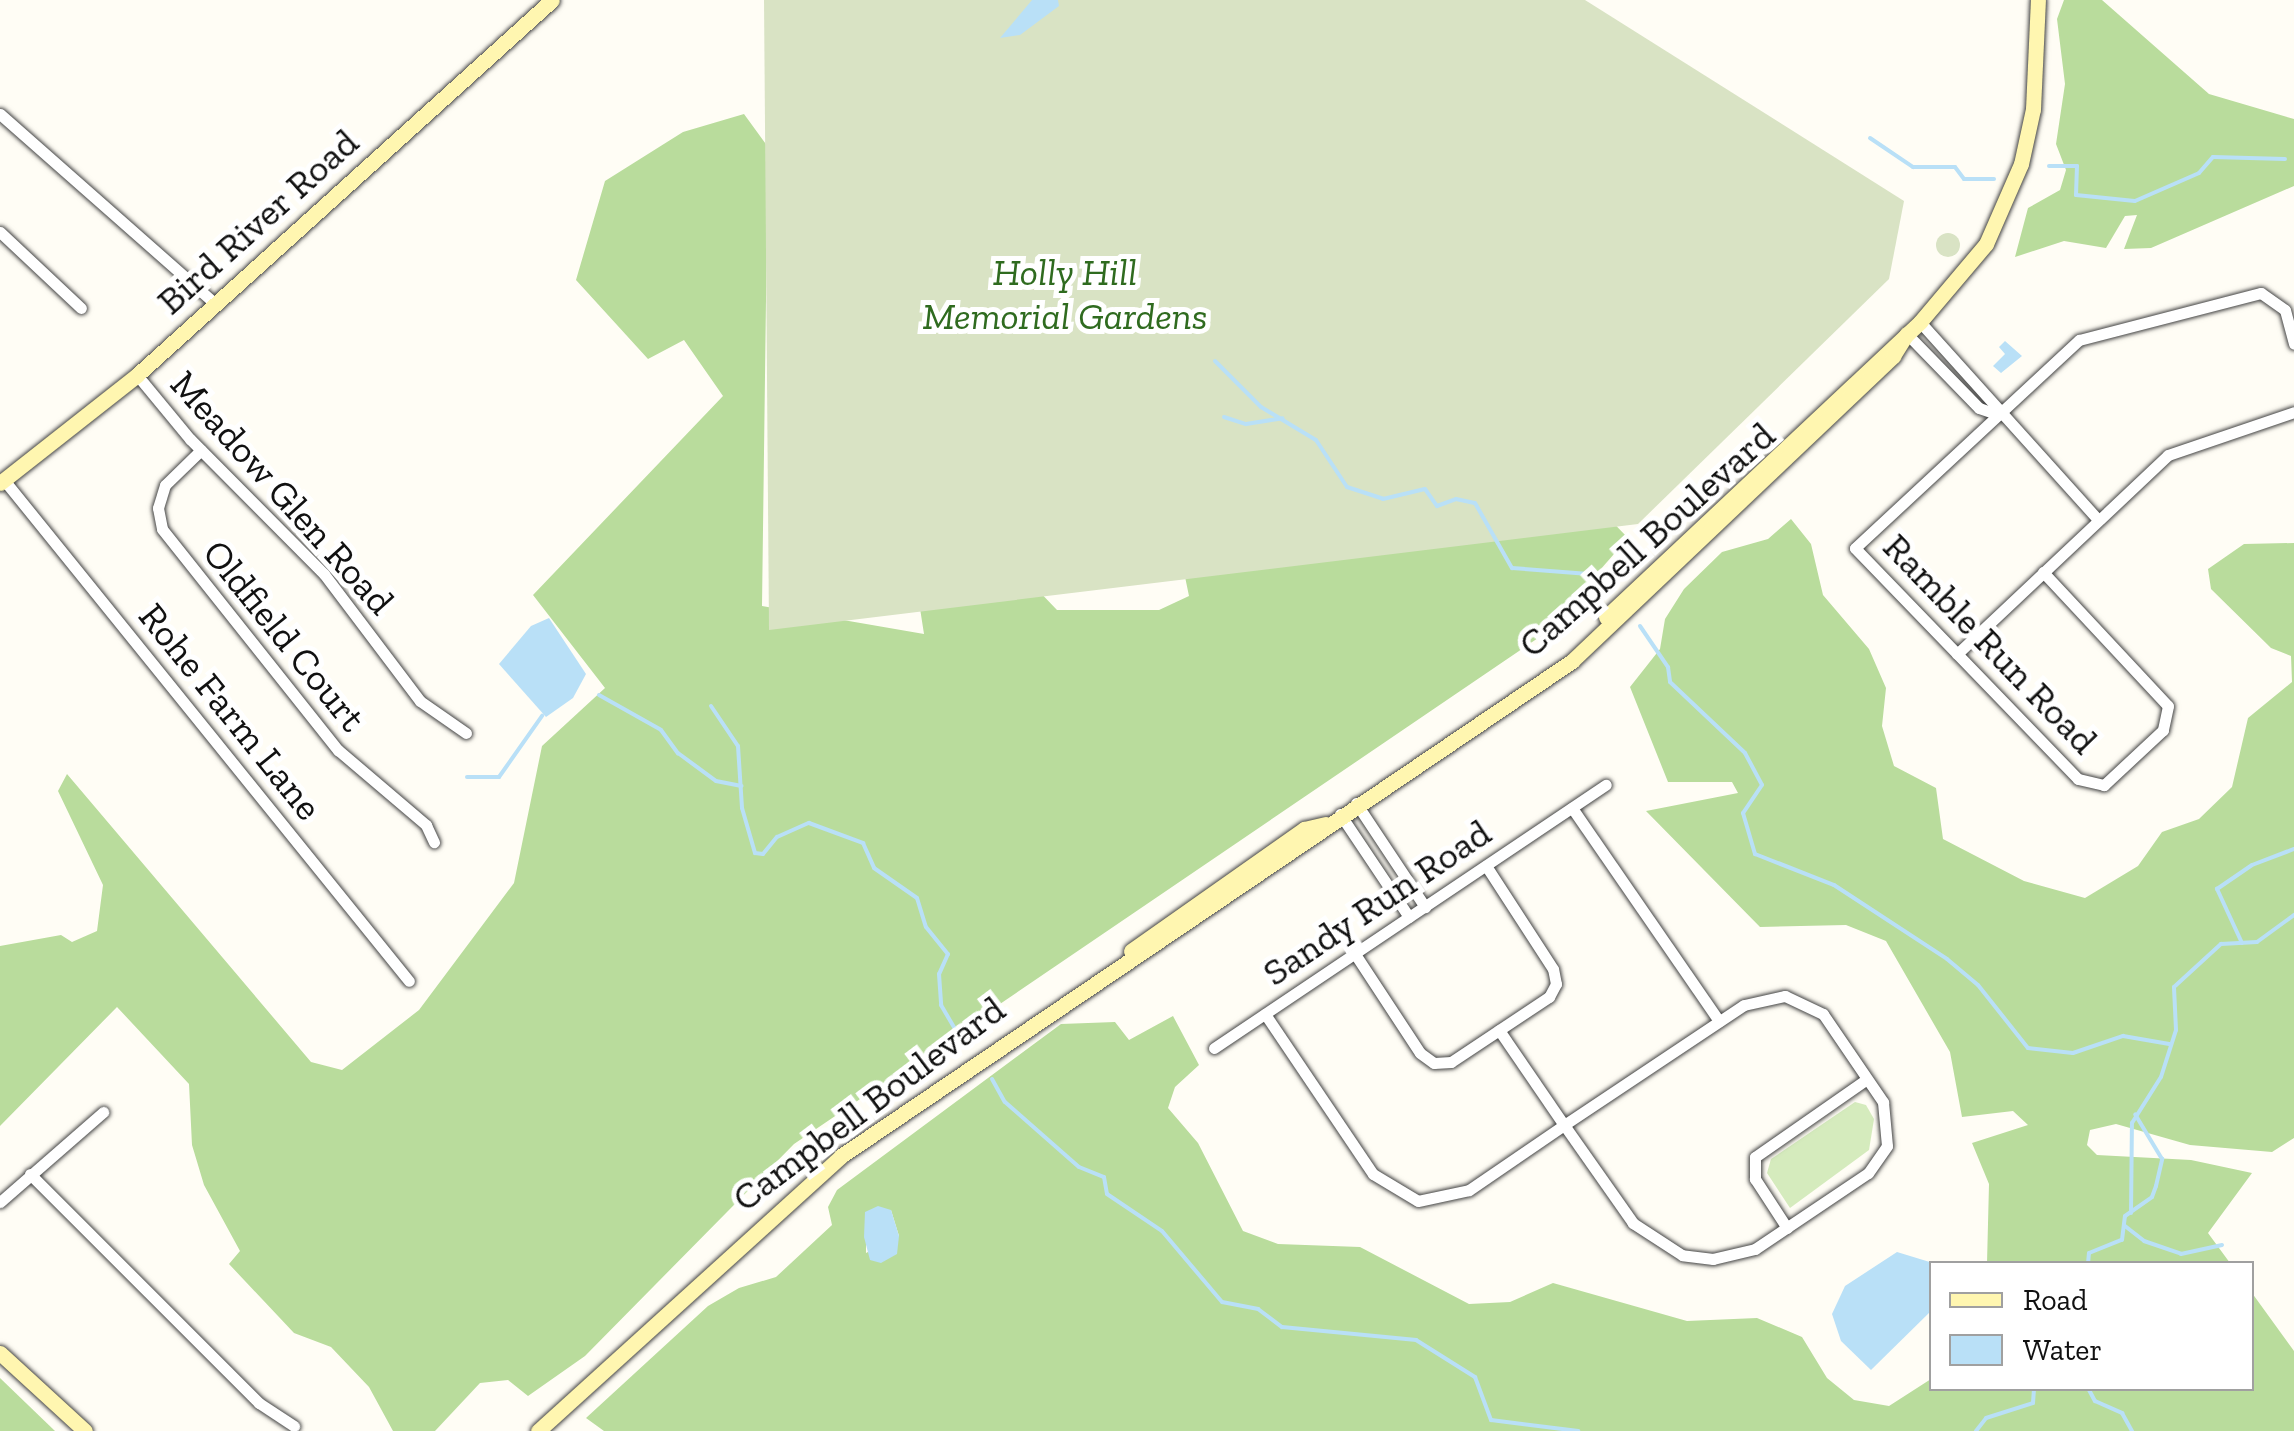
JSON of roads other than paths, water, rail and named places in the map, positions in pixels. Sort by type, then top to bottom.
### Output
[{"type":"street","name":"Bird River Road","points":[[2,481],[138,375],[552,0]]},
{"type":"street","name":"Campbell Boulevard","points":[[538,1431],[824,1168],[1117,964],[1595,642],[1892,356],[1907,334],[1964,275],[2005,212],[2033,109],[2038,0]]},
{"type":"street","points":[[0,114],[216,306]]},
{"type":"street","points":[[0,232],[81,308]]},
{"type":"street","points":[[1996,414],[2062,351],[2096,332],[2253,294],[2281,304],[2294,344]]},
{"type":"street","points":[[1920,322],[1991,396],[1996,414]]},
{"type":"street","points":[[1907,334],[1979,408],[1996,414],[2098,520]]},
{"type":"street","name":"Meadow Glen Road","points":[[138,375],[201,450],[324,574],[420,701],[466,733]]},
{"type":"street","points":[[1957,654],[2176,449],[2294,412]]},
{"type":"street","name":"Ramble Run Road","points":[[1996,414],[1855,548],[2086,785],[2109,782],[2163,730],[2169,714],[2164,698],[2043,572]]},
{"type":"street","name":"Oldfield Court","points":[[201,450],[165,486],[158,508],[162,530],[338,750],[426,825],[434,842]]},
{"type":"street","name":"Rohe Farm Lane","points":[[2,481],[408,981]]},
{"type":"street","name":"Sandy Run Road","points":[[1214,1048],[1606,785]]},
{"type":"street","points":[[1356,803],[1425,906]]},
{"type":"street","points":[[1572,808],[1719,1021]]},
{"type":"street","points":[[1340,814],[1409,917]]},
{"type":"street","points":[[1355,954],[1429,1061],[1451,1062],[1549,997],[1556,979],[1486,866]]},
{"type":"street","points":[[1265,1014],[1373,1174],[1405,1198],[1432,1202],[1459,1196],[1564,1125],[1719,1021],[1756,1000],[1804,1000],[1824,1014],[1889,1118],[1884,1155],[1868,1173],[1787,1228],[1728,1258],[1668,1250],[1633,1223],[1564,1125],[1499,1030]]},
{"type":"street","points":[[1787,1228],[1754,1179],[1755,1157],[1867,1079]]},
{"type":"street","points":[[0,1202],[102,1112]]},
{"type":"street","points":[[30,1174],[260,1403],[294,1426]]},
{"type":"street","points":[[0,1353],[85,1431]]},
{"type":"water","points":[[1032,0],[1058,0],[1059,6],[1020,35],[1000,38]]},
{"type":"water","points":[[2005,341],[2022,356],[2001,373],[1993,366],[2005,354],[1999,347]]},
{"type":"water","points":[[549,618],[586,674],[573,698],[546,717],[499,664],[531,626]]},
{"type":"water","points":[[878,1206],[891,1210],[899,1236],[897,1254],[881,1263],[870,1260],[864,1237],[865,1212]]},
{"type":"water","points":[[1897,1252],[1929,1262],[1929,1313],[1871,1370],[1841,1341],[1832,1314],[1845,1286]]},
{"type":"waterway","points":[[1870,138],[1913,167],[1955,167],[1964,179],[1994,179]]},
{"type":"waterway","points":[[2049,166],[2077,166],[2076,195],[2135,201],[2199,173],[2213,157],[2285,159]]},
{"type":"waterway","points":[[1215,361],[1261,407],[1316,440],[1347,487],[1383,499],[1425,489],[1437,506],[1456,499],[1475,503],[1512,568],[1589,574],[1607,590]]},
{"type":"waterway","points":[[1224,417],[1246,424],[1283,418]]},
{"type":"waterway","points":[[1640,626],[1668,667],[1670,682],[1745,753],[1762,785],[1743,813],[1755,854],[1834,885],[1947,959],[1978,985],[2028,1048],[2073,1053],[2123,1036],[2169,1044]]},
{"type":"waterway","points":[[599,695],[661,730],[678,753],[716,781],[742,786]]},
{"type":"waterway","points":[[711,706],[738,746],[742,808],[755,853],[763,854],[777,837],[809,823],[863,843],[874,868],[917,898],[926,927],[948,954],[939,974],[941,1005],[962,1041]]},
{"type":"waterway","points":[[467,777],[499,777],[542,716]]},
{"type":"waterway","points":[[2242,943],[2217,889],[2252,865],[2294,849]]},
{"type":"waterway","points":[[2131,1213],[2132,1123],[2161,1077],[2176,1030],[2174,987],[2221,944],[2257,942],[2294,915]]},
{"type":"waterway","points":[[992,1079],[1005,1102],[1079,1167],[1104,1177],[1107,1194],[1162,1231],[1222,1302],[1258,1309],[1282,1327],[1416,1340],[1475,1377],[1491,1420],[1578,1431]]},
{"type":"waterway","points":[[2088,1261],[2089,1253],[2122,1240],[2125,1216],[2152,1197],[2156,1186],[2162,1159],[2135,1114]]},
{"type":"waterway","points":[[2125,1226],[2144,1241],[2181,1254],[2222,1245]]},
{"type":"waterway","points":[[1976,1431],[1986,1418],[2033,1403],[2034,1391]]},
{"type":"waterway","points":[[2090,1391],[2095,1401],[2122,1413],[2132,1431]]},
{"type":"park label","name":"Holly Hill Memorial Gardens","points":[[1065,295]]}]
